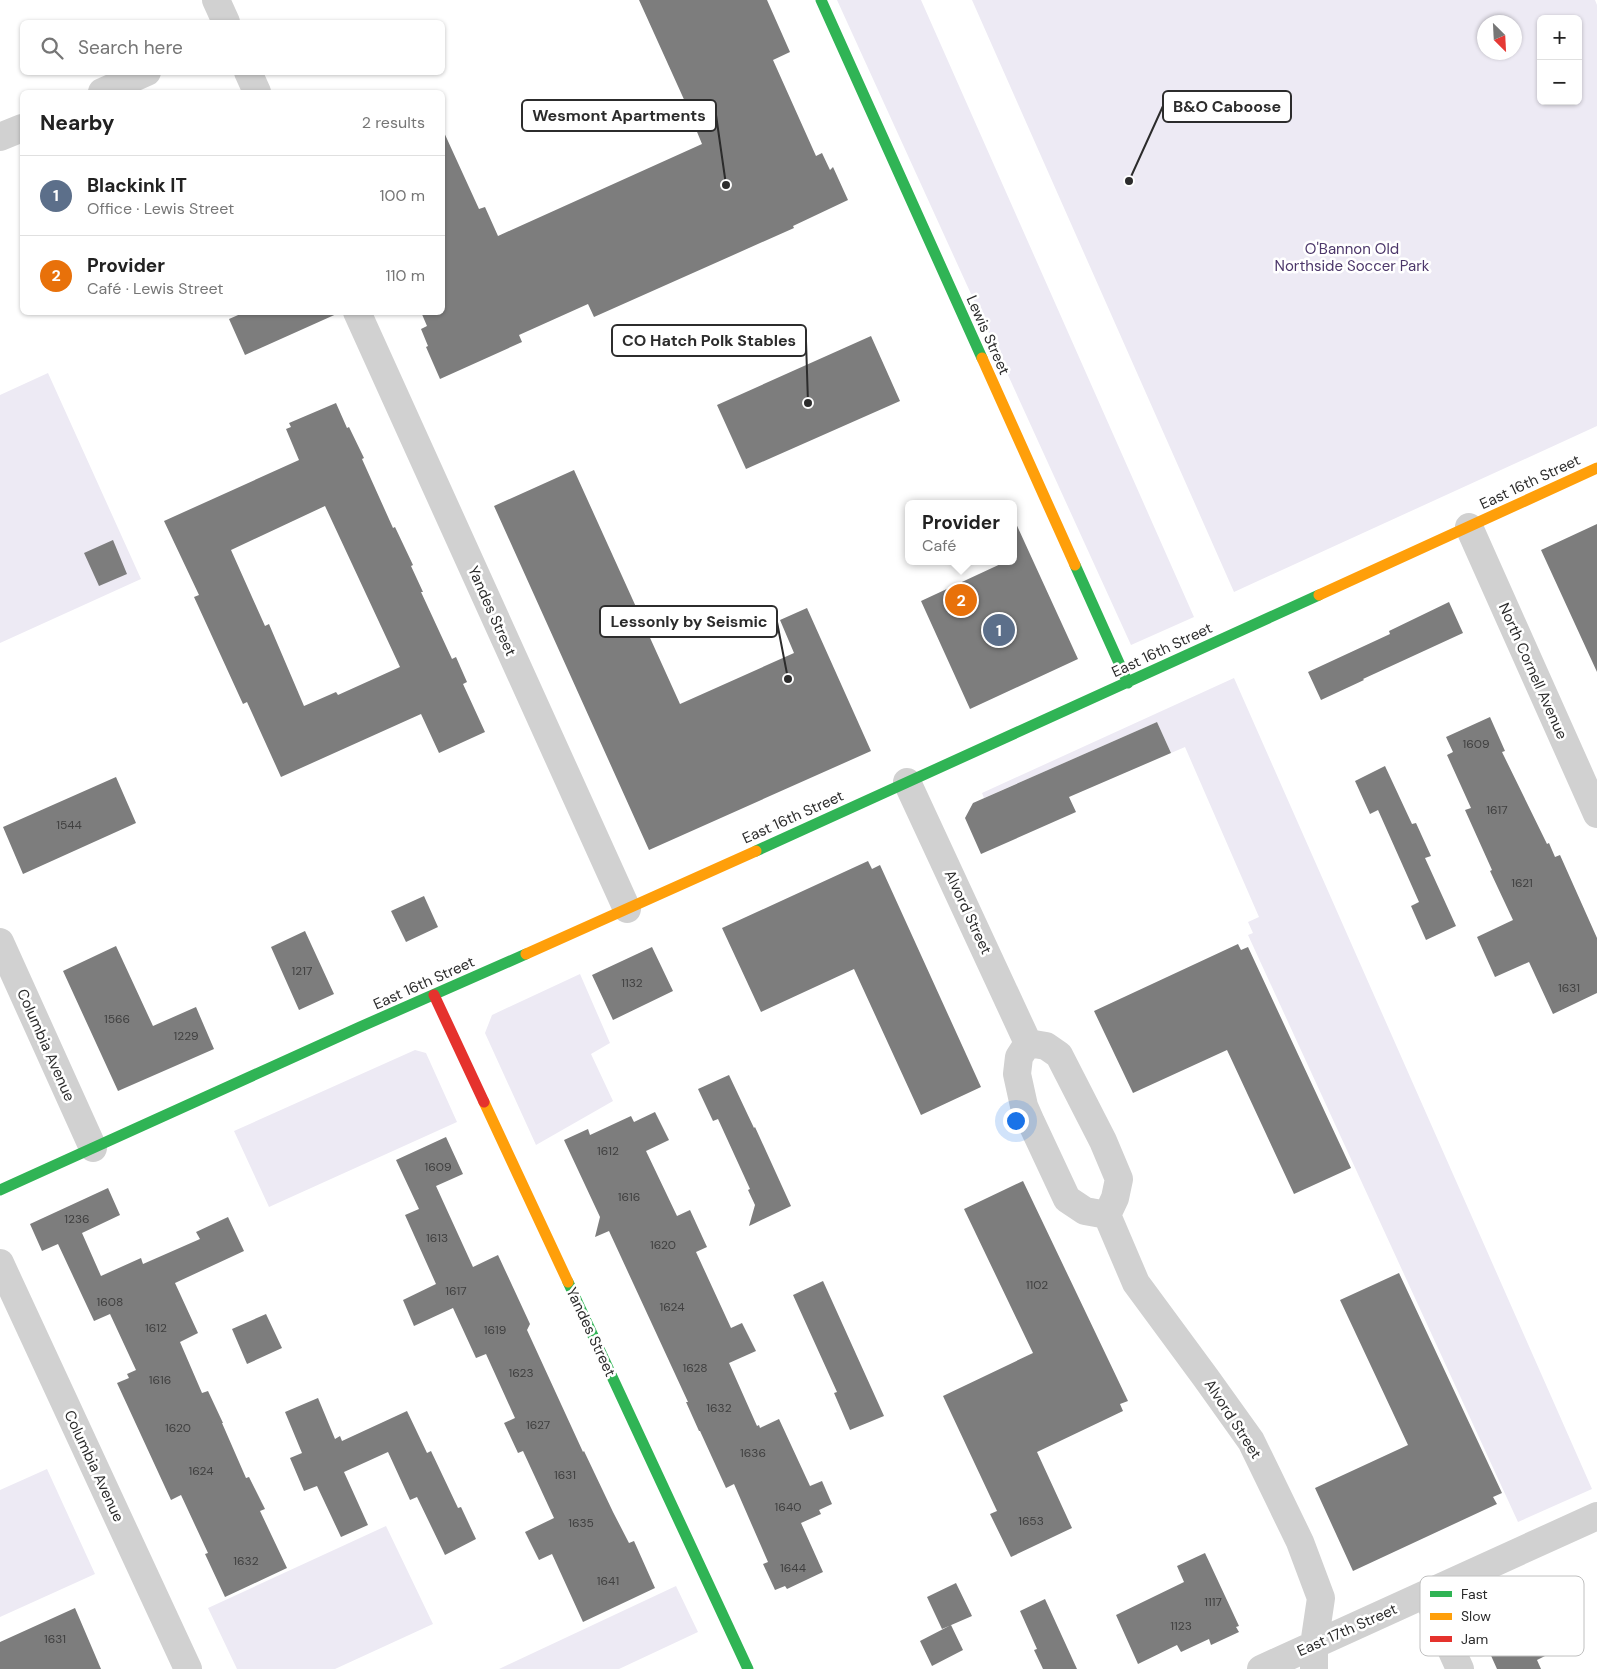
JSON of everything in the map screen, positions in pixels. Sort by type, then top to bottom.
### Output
[{"type":"main road","name":"Lewis Street","points":[[821,0],[1128,682]]},
{"type":"main road","name":"East 16th Street","points":[[0,1190],[627,909],[1597,468]]},
{"type":"main road","name":"Yandes Street","points":[[434,995],[748,1669]]},
{"type":"street","points":[[216,0],[225,20]]},
{"type":"street","points":[[106,90],[140,75]]},
{"type":"street","points":[[249,75],[256,90]]},
{"type":"street","points":[[0,137],[20,129]]},
{"type":"street","name":"Yandes Street","points":[[358,315],[627,909]]},
{"type":"street","name":"North Cornell Avenue","points":[[1469,527],[1597,814]]},
{"type":"street","name":"Alvord Street","points":[[907,782],[1028,1042]]},
{"type":"street","name":"Columbia Avenue","points":[[0,942],[93,1148]]},
{"type":"street","points":[[1028,1042],[1046,1046],[1059,1055],[1103,1141],[1119,1180],[1115,1198],[1107,1215],[1085,1211],[1067,1199],[1031,1122],[1024,1106],[1017,1074],[1019,1057],[1028,1042]]},
{"type":"street","name":"Alvord Street","points":[[1107,1215],[1136,1283],[1251,1441],[1280,1499],[1300,1542],[1321,1598],[1314,1657]]},
{"type":"street","name":"Columbia Avenue","points":[[0,1262],[188,1669]]},
{"type":"street","name":"East 17th Street","points":[[1465,1576],[1597,1516]]},
{"type":"street","name":"East 17th Street","points":[[1260,1669],[1314,1657],[1420,1597]]},
{"type":"street","points":[[1454,1656],[1460,1669]]},
{"type":"green space","points":[[837,0],[921,0],[1194,617],[1131,645]]},
{"type":"green space","name":"O'Bannon Old Northside Soccer Park","points":[[972,0],[1595,0],[1597,5],[1597,426],[1234,592]]},
{"type":"green space","points":[[48,373],[141,579],[0,643],[0,395]]},
{"type":"green space","points":[[1234,678],[1592,1489],[1518,1522],[1248,935],[1253,933],[1248,922],[1259,917],[1185,747],[1171,753],[1157,722],[984,798],[982,793]]},
{"type":"green space","points":[[580,974],[610,1043],[591,1054],[613,1101],[536,1145],[485,1033],[492,1015]]},
{"type":"green space","points":[[415,1050],[426,1053],[457,1122],[269,1207],[234,1131]]},
{"type":"green space","points":[[47,1469],[95,1574],[0,1617],[0,1490]]},
{"type":"green space","points":[[386,1526],[433,1624],[335,1669],[237,1669],[208,1608]]},
{"type":"green space","points":[[676,1586],[698,1632],[619,1669],[499,1669]]},
{"type":"building","points":[[639,0],[767,0],[790,52],[773,60],[816,156],[822,153],[830,170],[833,167],[848,200],[793,226],[794,228],[594,317],[588,304],[519,335],[522,342],[440,379],[426,347],[428,346],[421,329],[427,326],[422,315],[445,315],[445,135],[479,209],[485,207],[498,236],[702,144],[696,126]]},
{"type":"building","points":[[238,315],[334,315],[245,355],[229,319]]},
{"type":"building","points":[[871,336],[900,401],[746,469],[717,405]]},
{"type":"building","points":[[336,403],[347,428],[349,427],[364,458],[362,459],[393,528],[395,527],[413,565],[411,566],[423,592],[421,592],[452,659],[456,657],[467,682],[463,684],[485,732],[439,753],[421,714],[281,777],[247,702],[243,704],[194,597],[199,595],[164,521],[299,460],[286,429],[291,427],[289,423]],"holes":[[[325,506],[400,667],[338,695],[336,692],[304,706],[269,624],[265,626],[231,550]]]},
{"type":"building","points":[[574,470],[680,704],[794,653],[780,620],[807,608],[871,751],[649,850],[494,506]]},
{"type":"building","points":[[1597,524],[1597,672],[1541,550]]},
{"type":"building","points":[[1017,526],[1078,659],[970,709],[921,601],[998,565],[1017,565]]},
{"type":"building","points":[[113,540],[127,574],[99,586],[84,553]]},
{"type":"building","points":[[1449,602],[1463,633],[1321,700],[1308,672],[1390,634],[1389,631]]},
{"type":"building","points":[[1490,717],[1505,751],[1502,752],[1547,844],[1549,843],[1555,857],[1560,855],[1597,938],[1597,993],[1553,1014],[1529,962],[1495,977],[1477,937],[1513,920],[1465,810],[1471,808],[1447,755],[1453,752],[1446,737]]},
{"type":"building","points":[[1157,722],[1171,753],[1069,797],[1076,812],[981,854],[965,818],[973,803]]},
{"type":"building","points":[[1385,766],[1412,824],[1416,823],[1431,856],[1425,858],[1456,926],[1426,940],[1411,906],[1419,902],[1378,810],[1370,814],[1355,781]]},
{"type":"building","points":[[116,777],[136,823],[23,874],[3,827]]},
{"type":"building","points":[[868,861],[872,869],[880,865],[981,1087],[921,1115],[854,969],[761,1012],[722,928]]},
{"type":"building","points":[[424,896],[438,927],[406,942],[391,911]]},
{"type":"building","points":[[305,931],[334,994],[299,1010],[271,947]]},
{"type":"building","points":[[1238,944],[1241,950],[1248,947],[1351,1168],[1294,1194],[1227,1050],[1133,1093],[1094,1011]]},
{"type":"building","points":[[116,946],[153,1026],[196,1007],[214,1049],[118,1091],[63,971]]},
{"type":"building","points":[[652,947],[673,991],[613,1020],[592,975]]},
{"type":"building","points":[[729,1075],[791,1206],[749,1226],[755,1205],[748,1190],[750,1189],[718,1119],[713,1121],[698,1089]]},
{"type":"building","points":[[655,1112],[669,1140],[646,1151],[677,1216],[690,1210],[707,1247],[696,1252],[731,1328],[742,1323],[756,1351],[729,1363],[757,1426],[759,1425],[760,1428],[779,1419],[810,1486],[822,1481],[832,1504],[819,1510],[821,1514],[801,1523],[823,1572],[787,1589],[785,1586],[775,1590],[763,1564],[768,1562],[734,1484],[726,1488],[609,1231],[595,1237],[600,1217],[564,1140],[588,1129],[590,1135],[631,1116],[634,1122]]},
{"type":"building","points":[[446,1137],[463,1174],[436,1186],[473,1267],[498,1255],[530,1324],[527,1330],[583,1452],[629,1543],[634,1541],[655,1588],[583,1622],[552,1554],[539,1560],[525,1532],[554,1518],[523,1451],[518,1453],[504,1423],[515,1418],[486,1354],[476,1358],[453,1308],[414,1326],[403,1300],[436,1284],[405,1215],[419,1209],[396,1160]]},
{"type":"building","points":[[1023,1181],[1128,1401],[1120,1404],[1123,1411],[1037,1452],[1072,1528],[1011,1557],[990,1514],[997,1511],[943,1396],[1033,1353],[964,1209]]},
{"type":"building","points":[[108,1188],[120,1215],[82,1233],[101,1276],[141,1258],[143,1264],[200,1239],[196,1232],[228,1217],[244,1251],[175,1283],[198,1333],[180,1342],[202,1393],[208,1391],[246,1478],[249,1477],[265,1509],[260,1511],[287,1568],[225,1597],[205,1554],[208,1553],[181,1495],[171,1500],[117,1383],[129,1378],[127,1374],[136,1370],[110,1314],[94,1321],[58,1244],[42,1251],[30,1224]]},
{"type":"building","points":[[1399,1273],[1502,1493],[1493,1497],[1497,1504],[1353,1571],[1315,1488],[1408,1445],[1340,1300]]},
{"type":"building","points":[[823,1281],[884,1416],[850,1430],[834,1393],[837,1392],[793,1295]]},
{"type":"building","points":[[266,1314],[282,1348],[247,1364],[232,1329]]},
{"type":"building","points":[[318,1398],[335,1439],[340,1436],[342,1441],[407,1411],[427,1453],[431,1451],[458,1508],[461,1507],[476,1539],[445,1555],[417,1497],[410,1500],[388,1452],[344,1472],[368,1525],[341,1537],[317,1486],[304,1491],[290,1458],[302,1453],[285,1412]]},
{"type":"building","points":[[1205,1553],[1239,1626],[1236,1627],[1239,1632],[1211,1645],[1209,1639],[1181,1652],[1177,1645],[1138,1664],[1116,1615],[1184,1582],[1177,1566]]},
{"type":"building","points":[[956,1583],[972,1616],[942,1629],[927,1597]]},
{"type":"building","points":[[1045,1599],[1077,1669],[1043,1669],[1034,1650],[1037,1649],[1020,1611]]},
{"type":"building","points":[[75,1608],[101,1669],[0,1669],[0,1642]]},
{"type":"building","points":[[951,1625],[963,1650],[932,1666],[920,1641]]},
{"type":"building","points":[[1491,1656],[1545,1656],[1537,1660],[1541,1669],[1497,1669]]},
{"type":"traffic: fast","points":[[821,0],[982,358]]},
{"type":"traffic: fast","points":[[1075,565],[1128,683]]},
{"type":"traffic: fast","points":[[756,851],[1319,595]]},
{"type":"traffic: fast","points":[[0,1190],[526,954]]},
{"type":"traffic: fast","points":[[568,1282],[748,1669]]},
{"type":"traffic: slow","points":[[982,358],[1075,565]]},
{"type":"traffic: slow","points":[[1319,595],[1597,468]]},
{"type":"traffic: slow","points":[[526,954],[756,851]]},
{"type":"traffic: slow","points":[[484,1102],[568,1282]]},
{"type":"traffic: jam","points":[[434,995],[484,1102]]},
{"type":"place","name":"B&O Caboose","points":[[1129,181]]},
{"type":"place","name":"Wesmont Apartments","points":[[726,185]]},
{"type":"place","name":"CO Hatch Polk Stables","points":[[808,403]]},
{"type":"place","name":"Provider","points":[[961,600]]},
{"type":"place","name":"Blackink IT","points":[[999,630]]},
{"type":"place","name":"Lessonly by Seismic","points":[[788,679]]}]
